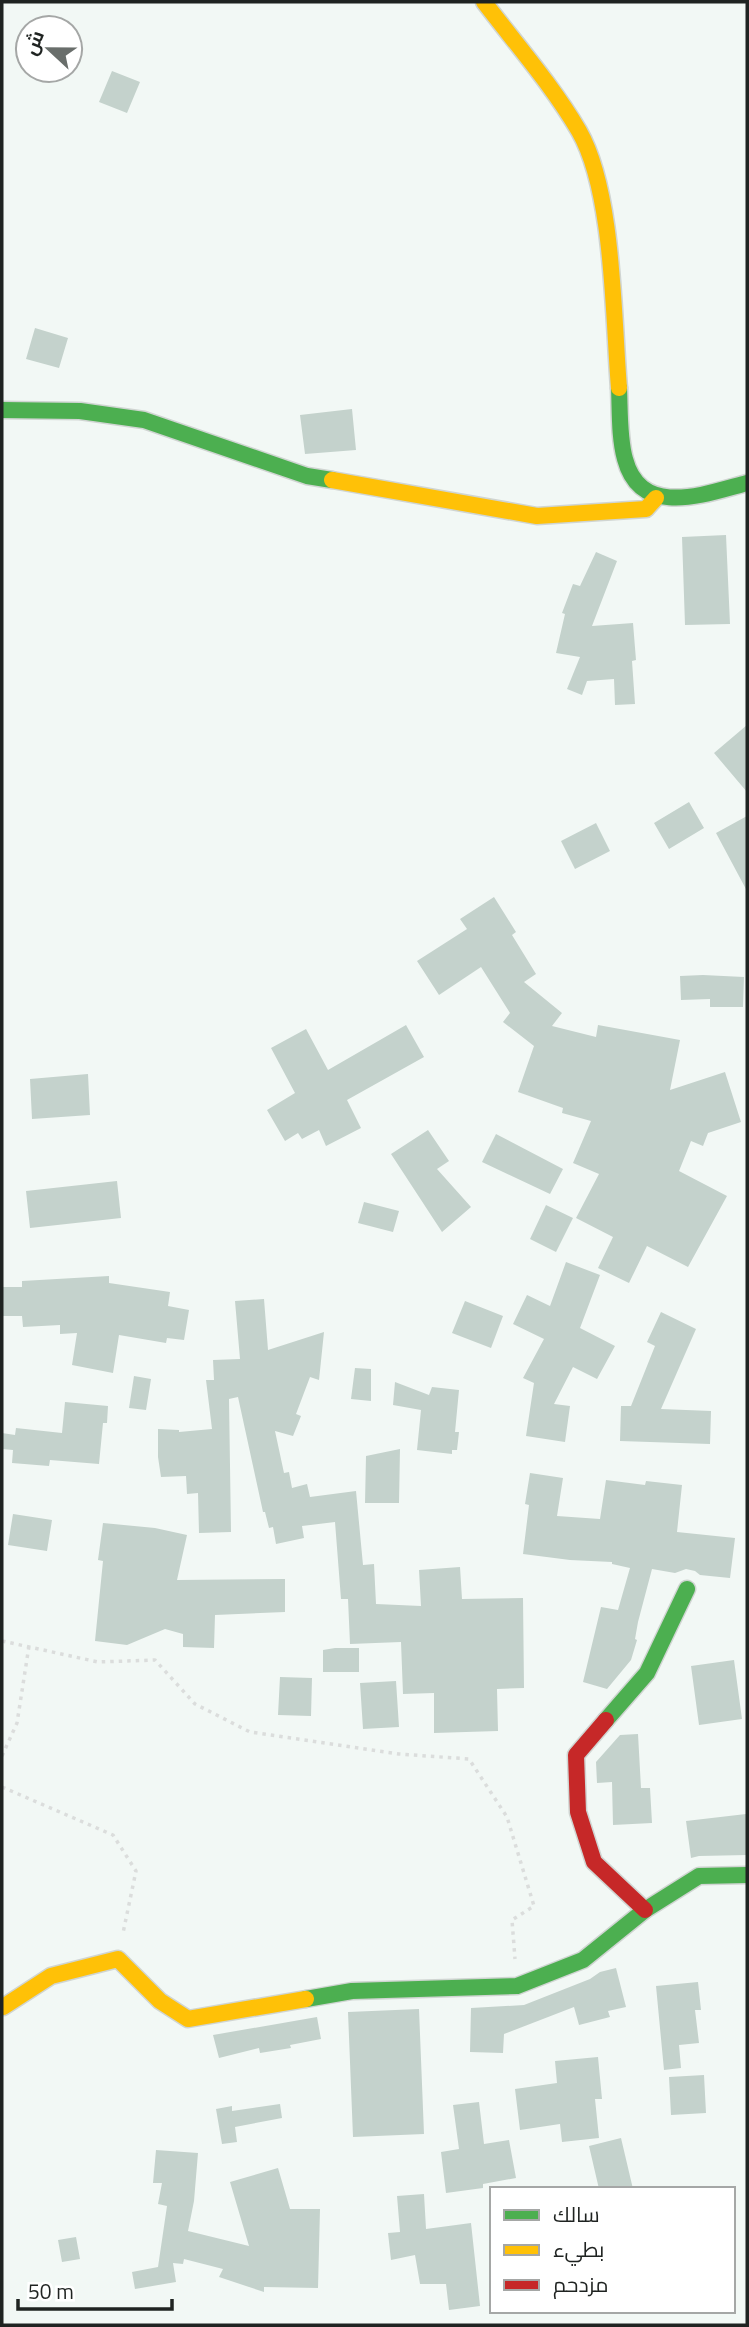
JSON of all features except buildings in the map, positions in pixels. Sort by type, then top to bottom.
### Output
[{"type":"street","points":[[484,2],[552,91],[580,133],[597,178],[607,237],[624,457],[634,482],[656,498],[691,496],[747,483]]},
{"type":"street","points":[[2,410],[80,411],[144,419],[307,476],[537,516],[646,509],[656,498]]},
{"type":"street","points":[[645,1910],[594,1862],[578,1812],[576,1755],[647,1674],[687,1589]]},
{"type":"street","points":[[3,2007],[51,1976],[118,1959],[160,2001],[188,2019],[352,1991],[517,1986],[583,1960],[645,1910],[699,1876],[747,1875]]},
{"type":"path","points":[[2,1641],[98,1662],[155,1660],[195,1704],[250,1732],[399,1754],[468,1759],[507,1817],[534,1906],[512,1920],[517,1986]]},
{"type":"path","points":[[2,1756],[17,1723],[29,1646]]},
{"type":"path","points":[[2,1787],[113,1835],[136,1871],[118,1959]]},
{"type":"traffic: fast","points":[[619,388],[625,459],[633,478],[645,490],[676,498],[747,483]]},
{"type":"traffic: fast","points":[[2,410],[80,411],[144,420],[307,476],[332,480]]},
{"type":"traffic: fast","points":[[606,1720],[647,1673],[687,1589]]},
{"type":"traffic: fast","points":[[306,1999],[352,1991],[517,1986],[583,1960],[645,1910],[699,1876],[747,1875]]},
{"type":"traffic: slow","points":[[484,2],[557,97],[579,131],[591,157],[599,187],[610,256],[619,388]]},
{"type":"traffic: slow","points":[[332,480],[537,516],[646,509],[656,498]]},
{"type":"traffic: slow","points":[[3,2007],[51,1976],[118,1959],[160,2001],[188,2019],[306,1999]]},
{"type":"traffic: jam","points":[[606,1720],[576,1755],[578,1812],[594,1862],[645,1910]]}]
